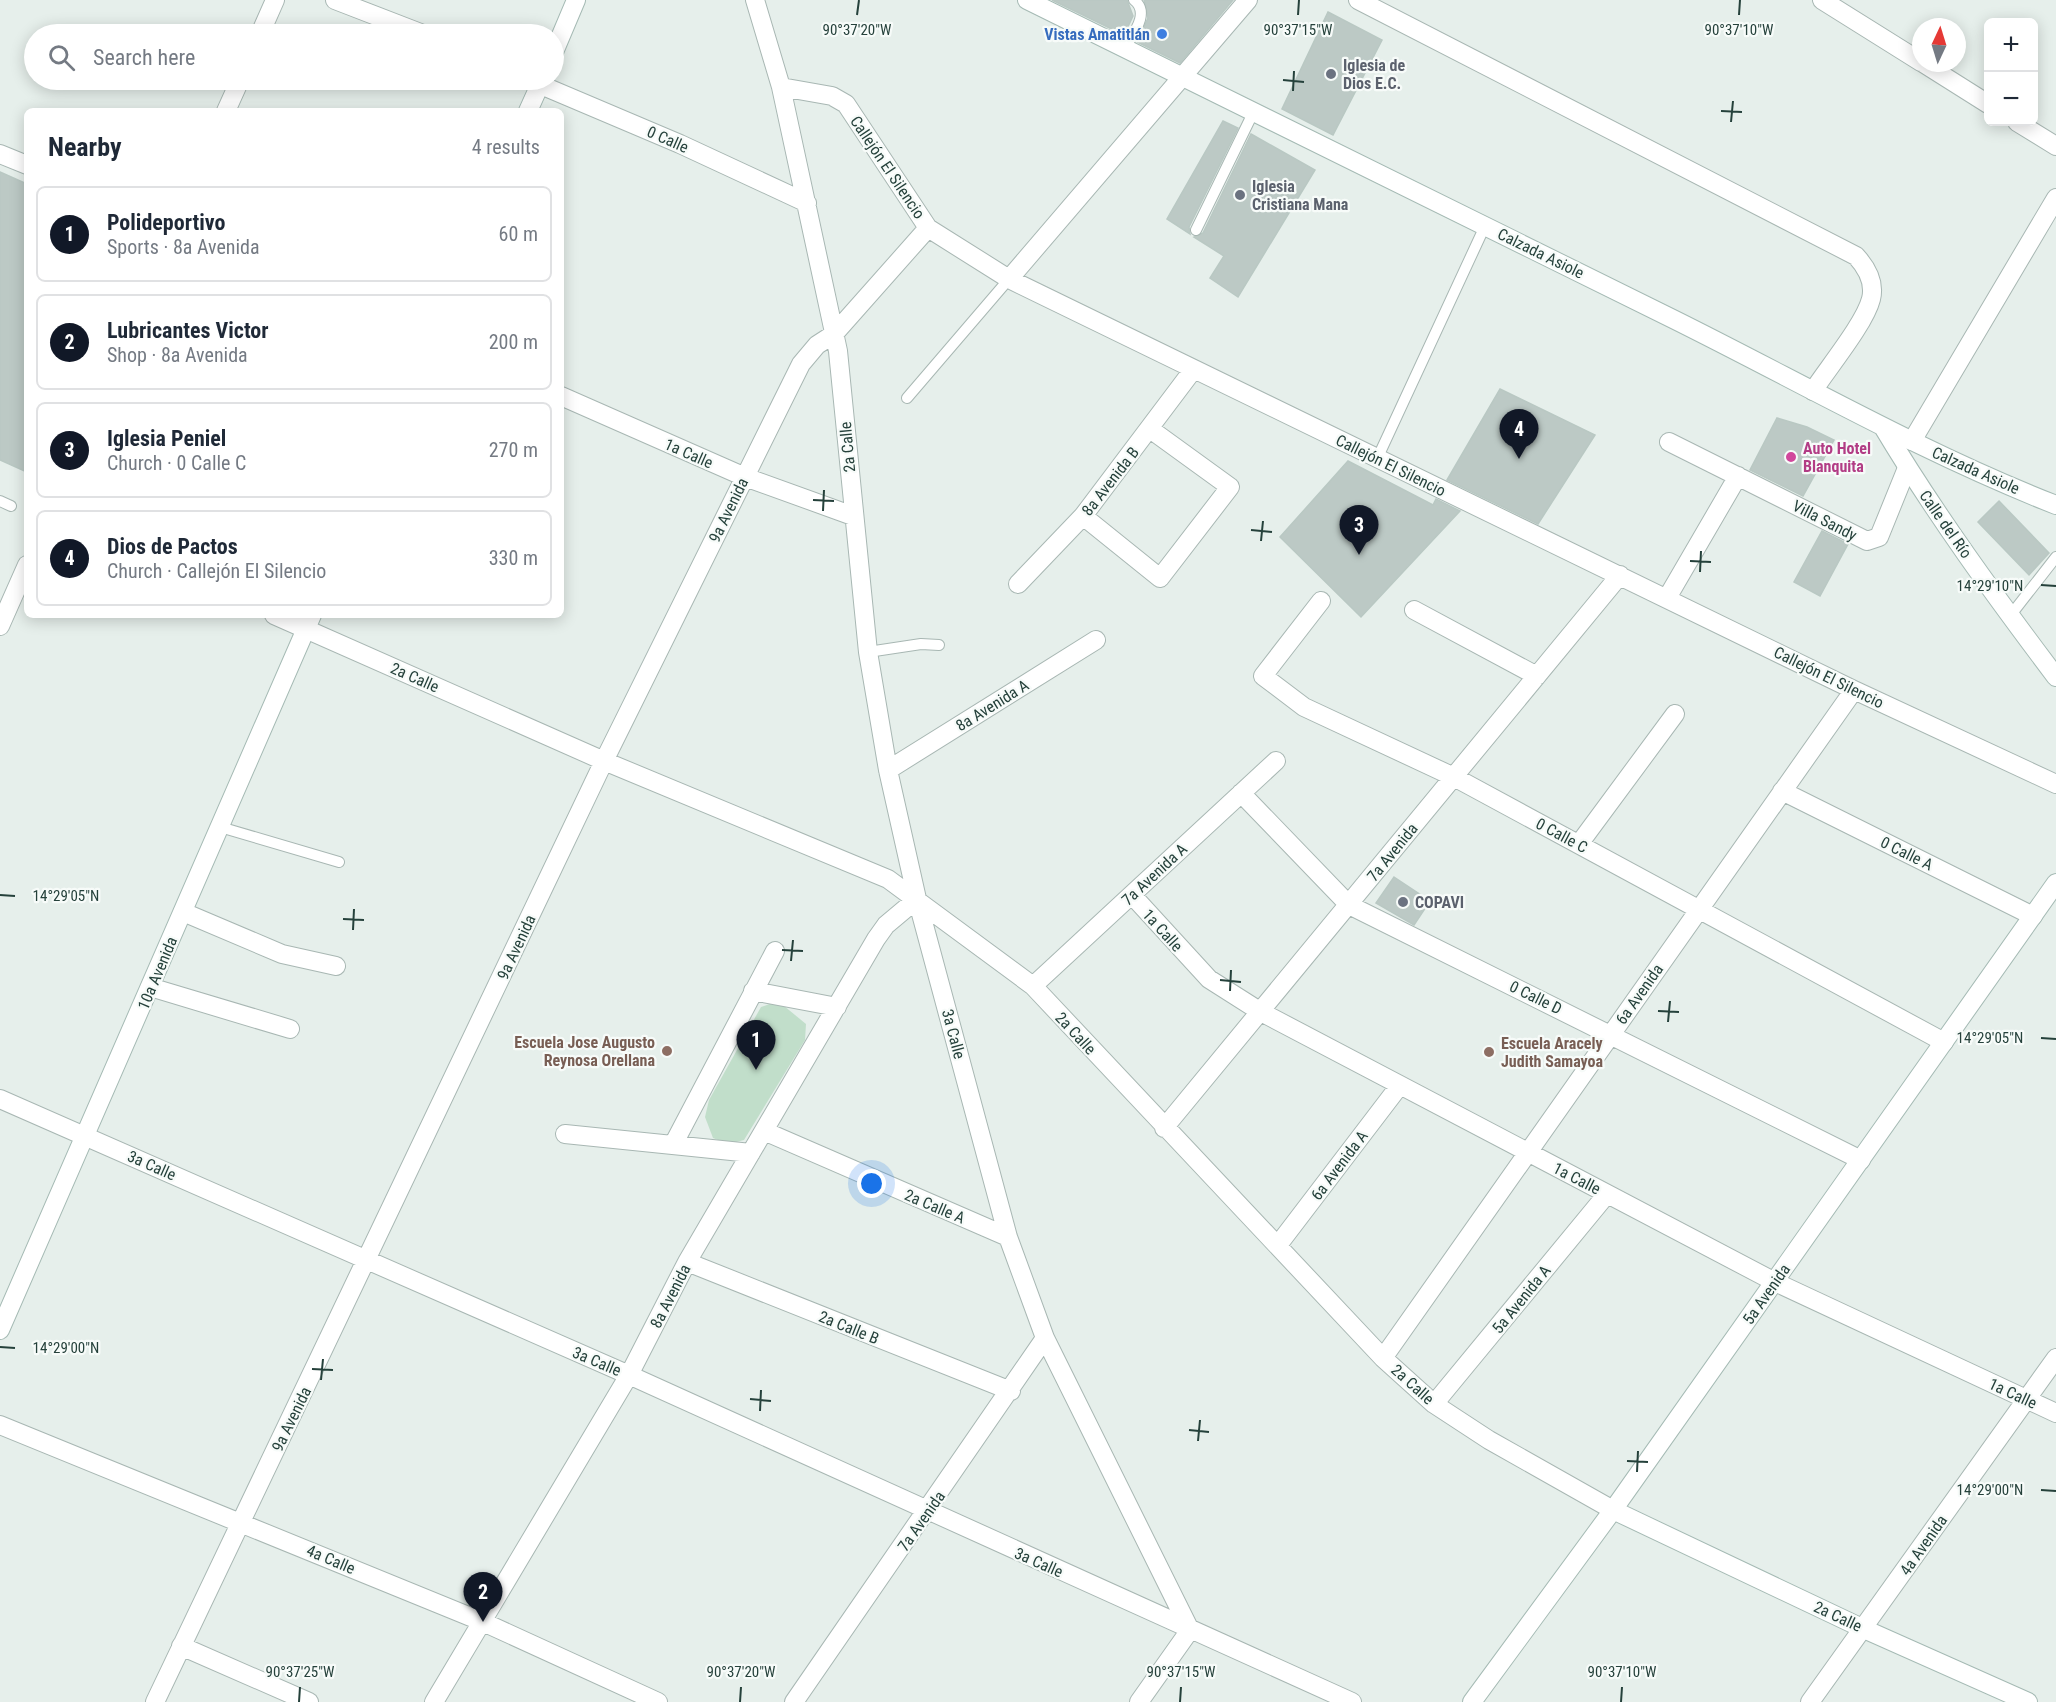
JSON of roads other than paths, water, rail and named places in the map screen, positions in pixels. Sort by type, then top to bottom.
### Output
[{"type":"street","points":[[264,24],[275,0]]},
{"type":"street","points":[[335,0],[397,24]]},
{"type":"street","points":[[564,28],[576,0]]},
{"type":"street","name":"2a Calle","points":[[755,0],[782,87],[834,334],[868,652],[888,770],[917,899]]},
{"type":"street","name":"Calzada Asiole","points":[[1027,0],[1485,226],[1912,441],[2005,485],[2056,505]]},
{"type":"street","points":[[1009,279],[1248,0]]},
{"type":"street","points":[[1358,0],[1856,256],[1868,272],[1871,300],[1864,315],[1813,390]]},
{"type":"street","points":[[1822,0],[1912,56]]},
{"type":"street","points":[[1938,72],[1984,101]]},
{"type":"street","name":"Callejón El Silencio","points":[[782,87],[832,96],[846,104],[928,228],[1009,279],[1854,690],[2056,784]]},
{"type":"street","points":[[227,108],[235,90]]},
{"type":"street","points":[[529,108],[534,90]]},
{"type":"street","name":"0 Calle","points":[[557,90],[807,203]]},
{"type":"street","points":[[2024,126],[2056,146]]},
{"type":"street","points":[[0,154],[24,164]]},
{"type":"street","points":[[1912,441],[2056,198]]},
{"type":"street","name":"9a Avenida","points":[[155,1702],[604,761],[801,364],[817,345],[834,334],[928,228]]},
{"type":"street","name":"8a Avenida B","points":[[1018,584],[1083,516],[1193,370]]},
{"type":"street","name":"1a Calle","points":[[564,397],[745,477],[853,516]]},
{"type":"street","name":"Calle del Río","points":[[1882,426],[1908,468],[2010,616],[2056,677]]},
{"type":"street","points":[[1083,516],[1160,578],[1230,487],[1150,429]]},
{"type":"street","name":"Villa Sandy","points":[[1669,442],[1867,541],[1879,537],[1908,468]]},
{"type":"street","points":[[1667,598],[1738,476]]},
{"type":"street","points":[[0,626],[24,572]]},
{"type":"street","name":"7a Avenida","points":[[1164,1128],[1620,575]]},
{"type":"street","name":"0 Calle C","points":[[1321,601],[1263,676],[1295,702],[1318,716],[1454,777],[1944,1042]]},
{"type":"street","points":[[1414,610],[1537,676]]},
{"type":"street","name":"2a Calle","points":[[292,618],[309,621],[604,761],[888,879],[1033,986],[1164,1128],[1278,1245],[1383,1358],[1434,1404],[1489,1440],[1613,1510],[1864,1629],[2028,1702]]},
{"type":"street","name":"10a Avenida","points":[[0,1330],[309,621]]},
{"type":"street","name":"8a Avenida A","points":[[888,770],[1095,640]]},
{"type":"street","name":"6a Avenida","points":[[1383,1358],[1854,690]]},
{"type":"street","points":[[1579,844],[1675,714]]},
{"type":"street","name":"7a Avenida A","points":[[1033,986],[1276,761]]},
{"type":"street","name":"0 Calle A","points":[[1782,791],[2033,916]]},
{"type":"street","name":"0 Calle D","points":[[1241,793],[1349,905],[1861,1160]]},
{"type":"street","name":"5a Avenida","points":[[1472,1702],[1613,1510],[2056,883]]},
{"type":"street","name":"1a Calle","points":[[1132,895],[1209,980],[1261,1012],[1775,1282],[2056,1413]]},
{"type":"street","name":"8a Avenida","points":[[434,1702],[629,1375],[687,1262],[886,925],[917,899]]},
{"type":"street","name":"3a Calle","points":[[917,899],[1008,1237],[1046,1338],[1190,1630]]},
{"type":"street","points":[[183,912],[282,954],[336,966]]},
{"type":"street","points":[[673,1145],[775,951]]},
{"type":"street","points":[[150,987],[290,1029]]},
{"type":"street","points":[[753,991],[837,1007]]},
{"type":"street","name":"6a Avenida A","points":[[1278,1245],[1400,1085]]},
{"type":"street","name":"3a Calle","points":[[0,1099],[629,1375],[1352,1702]]},
{"type":"street","name":"2a Calle A","points":[[764,1131],[1008,1237]]},
{"type":"street","points":[[565,1134],[751,1153]]},
{"type":"street","name":"5a Avenida A","points":[[1434,1404],[1607,1194]]},
{"type":"street","name":"2a Calle B","points":[[687,1262],[1011,1391]]},
{"type":"street","name":"7a Avenida","points":[[794,1702],[1046,1338]]},
{"type":"street","name":"4a Avenida","points":[[1810,1702],[2056,1358]]},
{"type":"street","name":"4a Calle","points":[[0,1425],[483,1622],[658,1702]]},
{"type":"street","points":[[1139,1702],[1190,1630]]},
{"type":"street","points":[[182,1646],[309,1702]]},
{"type":"lane","points":[[1125,48],[1139,24],[1140,9],[1134,0]]},
{"type":"lane","points":[[1196,230],[1254,111]]},
{"type":"lane","points":[[1377,459],[1485,226]]},
{"type":"lane","points":[[907,398],[1009,279]]},
{"type":"lane","points":[[0,501],[11,506]]},
{"type":"lane","points":[[2010,616],[2056,557]]},
{"type":"lane","points":[[868,652],[921,644],[939,645]]},
{"type":"lane","points":[[220,827],[339,862]]},
{"type":"place","name":"Vistas Amatitlán","points":[[1162,34]]},
{"type":"place","name":"Iglesia de Dios E.C.","points":[[1331,74]]},
{"type":"place","name":"Iglesia Cristiana Mana","points":[[1240,195]]},
{"type":"place","name":"Auto Hotel Blanquita","points":[[1791,457]]},
{"type":"place","name":"Dios de Pactos","points":[[1519,459]]},
{"type":"place","name":"Iglesia Peniel","points":[[1359,555]]},
{"type":"place","name":"COPAVI","points":[[1403,902]]},
{"type":"place","name":"Escuela Jose Augusto Reynosa Orellana","points":[[667,1051]]},
{"type":"place","name":"Escuela Aracely Judith Samayoa","points":[[1489,1052]]},
{"type":"place","name":"Polideportivo","points":[[756,1070]]},
{"type":"place","name":"Lubricantes Victor","points":[[483,1622]]}]
